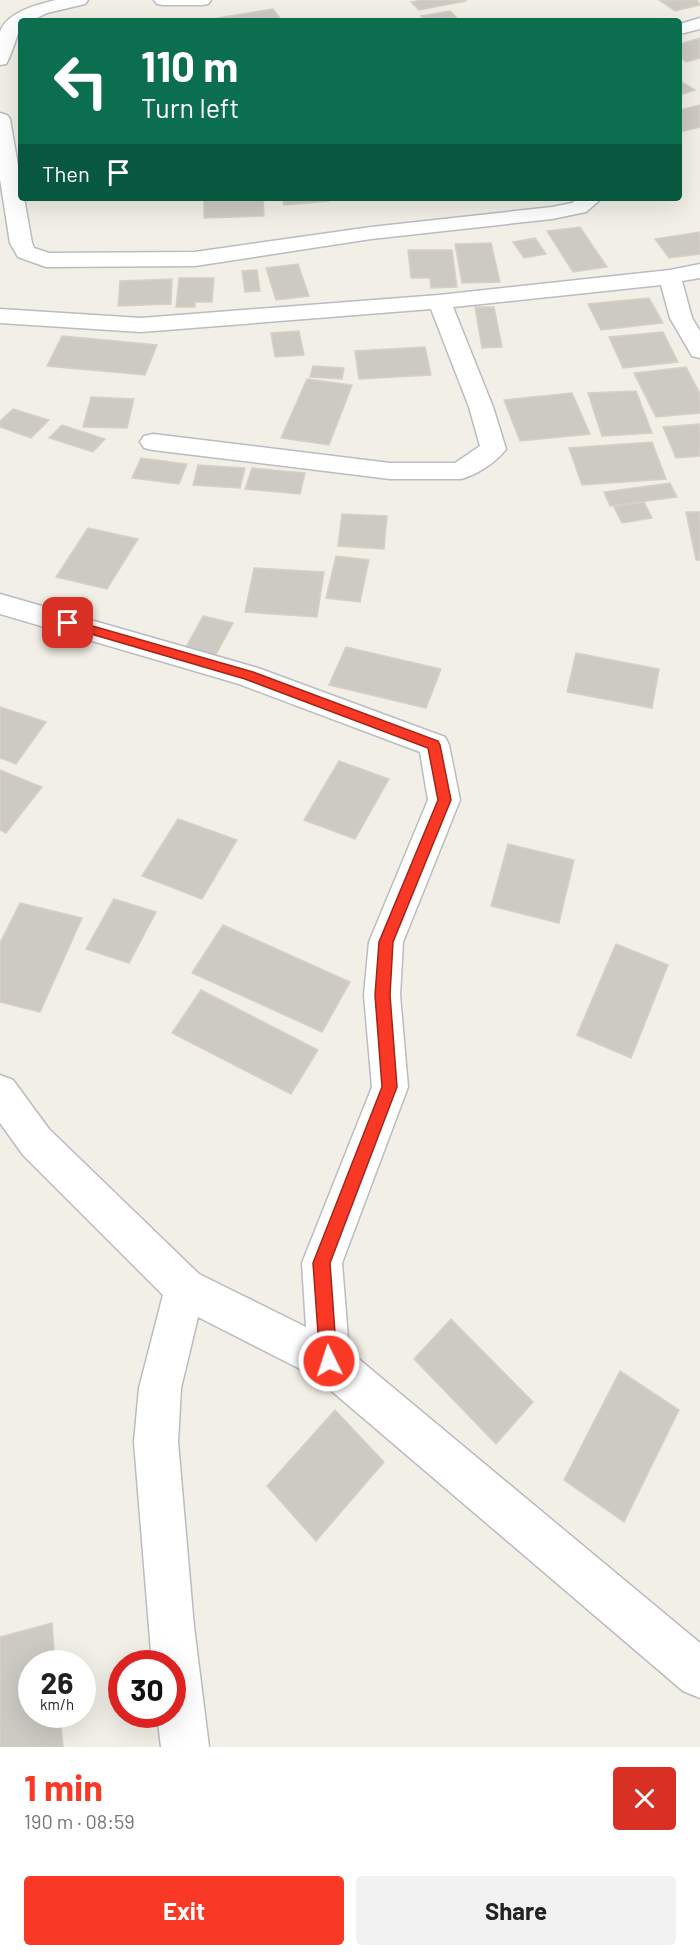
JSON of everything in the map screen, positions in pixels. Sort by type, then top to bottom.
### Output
[{"type":"street","points":[[25,18],[45,8],[79,0]]},
{"type":"street","points":[[163,0],[202,0]]},
{"type":"street","points":[[682,28],[700,23]]},
{"type":"street","points":[[0,60],[9,32],[18,24]]},
{"type":"street","points":[[0,119],[21,243],[26,252],[46,261],[195,260],[371,233],[552,213],[579,208],[588,201]]},
{"type":"street","points":[[0,316],[141,325],[438,302],[670,277],[700,271]]},
{"type":"street","points":[[670,277],[681,318],[700,351]]},
{"type":"street","points":[[153,442],[390,471],[461,471],[493,449],[481,407],[438,302]]},
{"type":"street","points":[[0,604],[248,676],[434,745],[444,800],[386,942],[382,995],[390,1087],[322,1263],[329,1361]]},
{"type":"street","points":[[0,1092],[36,1142],[185,1288],[329,1361],[700,1674]]},
{"type":"street","points":[[185,1288],[160,1388],[156,1442],[171,1627],[185,1747]]},
{"type":"building","points":[[421,0],[466,1],[419,10],[411,2]]},
{"type":"building","points":[[659,0],[697,0],[700,5],[675,11]]},
{"type":"building","points":[[273,9],[280,18],[218,18]]},
{"type":"building","points":[[450,11],[457,18],[423,18],[421,16]]},
{"type":"building","points":[[700,38],[700,58],[686,62],[682,59],[682,43]]},
{"type":"building","points":[[682,82],[695,90],[682,94]]},
{"type":"building","points":[[700,105],[700,127],[682,132],[682,110]]},
{"type":"building","points":[[204,201],[263,201],[264,216],[204,218]]},
{"type":"building","points":[[283,201],[329,201],[284,205]]},
{"type":"building","points":[[580,227],[607,267],[573,272],[547,231]]},
{"type":"building","points":[[700,232],[700,254],[669,258],[655,239]]},
{"type":"building","points":[[535,238],[546,254],[524,258],[513,242]]},
{"type":"building","points":[[491,243],[500,282],[462,283],[455,244]]},
{"type":"building","points":[[408,250],[452,250],[457,287],[431,288],[430,278],[411,278]]},
{"type":"building","points":[[298,264],[309,296],[276,300],[266,268]]},
{"type":"building","points":[[257,270],[260,291],[245,292],[242,271]]},
{"type":"building","points":[[179,278],[214,278],[212,302],[195,302],[195,307],[176,307]]},
{"type":"building","points":[[172,279],[171,304],[118,306],[120,281]]},
{"type":"building","points":[[649,298],[663,323],[601,330],[588,304]]},
{"type":"building","points":[[475,307],[494,307],[502,347],[482,348]]},
{"type":"building","points":[[299,331],[304,355],[275,357],[271,333]]},
{"type":"building","points":[[663,332],[678,362],[623,368],[609,337]]},
{"type":"building","points":[[62,336],[157,345],[145,375],[47,366]]},
{"type":"building","points":[[425,347],[431,375],[359,379],[355,351]]},
{"type":"building","points":[[313,366],[344,368],[342,379],[310,377]]},
{"type":"building","points":[[686,367],[700,394],[700,413],[656,417],[634,373]]},
{"type":"building","points":[[307,379],[352,385],[329,445],[281,438]]},
{"type":"building","points":[[636,391],[652,433],[602,436],[588,393]]},
{"type":"building","points":[[572,393],[590,434],[520,441],[504,400]]},
{"type":"building","points":[[91,397],[134,399],[127,428],[83,427]]},
{"type":"building","points":[[13,409],[49,420],[31,438],[0,427],[0,421]]},
{"type":"building","points":[[700,424],[700,456],[676,458],[663,427]]},
{"type":"building","points":[[62,425],[105,439],[93,452],[49,438]]},
{"type":"building","points":[[652,442],[666,479],[582,485],[569,448]]},
{"type":"building","points":[[141,458],[187,464],[179,484],[132,478]]},
{"type":"building","points":[[198,465],[245,468],[240,488],[193,485]]},
{"type":"building","points":[[252,468],[305,473],[300,494],[245,489]]},
{"type":"building","points":[[670,483],[677,497],[610,506],[604,492]]},
{"type":"building","points":[[644,502],[652,518],[622,523],[614,507]]},
{"type":"building","points":[[686,512],[700,512],[700,560],[696,560]]},
{"type":"building","points":[[342,514],[387,516],[384,549],[338,546]]},
{"type":"building","points":[[88,528],[138,539],[107,589],[56,577]]},
{"type":"building","points":[[336,556],[369,560],[360,602],[326,598]]},
{"type":"building","points":[[254,568],[324,572],[317,617],[245,612]]},
{"type":"building","points":[[203,616],[233,623],[214,658],[184,651]]},
{"type":"building","points":[[346,647],[441,669],[426,708],[329,685]]},
{"type":"building","points":[[576,653],[659,669],[652,708],[567,692]]},
{"type":"building","points":[[0,707],[46,722],[16,764],[0,758]]},
{"type":"building","points":[[339,761],[389,779],[355,839],[304,820]]},
{"type":"building","points":[[0,770],[42,787],[6,833],[0,830]]},
{"type":"building","points":[[178,819],[237,840],[202,899],[142,876]]},
{"type":"building","points":[[508,844],[574,860],[559,923],[491,906]]},
{"type":"building","points":[[114,899],[156,912],[129,963],[86,949]]},
{"type":"building","points":[[20,903],[82,918],[40,1012],[0,1002],[0,943]]},
{"type":"building","points":[[223,925],[350,982],[322,1032],[192,973]]},
{"type":"building","points":[[616,944],[668,965],[631,1058],[577,1035]]},
{"type":"building","points":[[201,990],[318,1050],[291,1094],[172,1033]]},
{"type":"building","points":[[451,1319],[533,1402],[496,1444],[414,1359]]},
{"type":"building","points":[[620,1371],[679,1410],[624,1522],[564,1480]]},
{"type":"building","points":[[335,1410],[384,1462],[316,1541],[267,1486]]},
{"type":"building","points":[[52,1623],[54,1650],[18,1650],[18,1728],[61,1728],[63,1747],[0,1747],[0,1637]]},
{"type":"route","points":[[68,623],[248,676],[434,745],[444,800],[412,884],[386,942],[382,995],[390,1087],[322,1263],[329,1361]]}]
